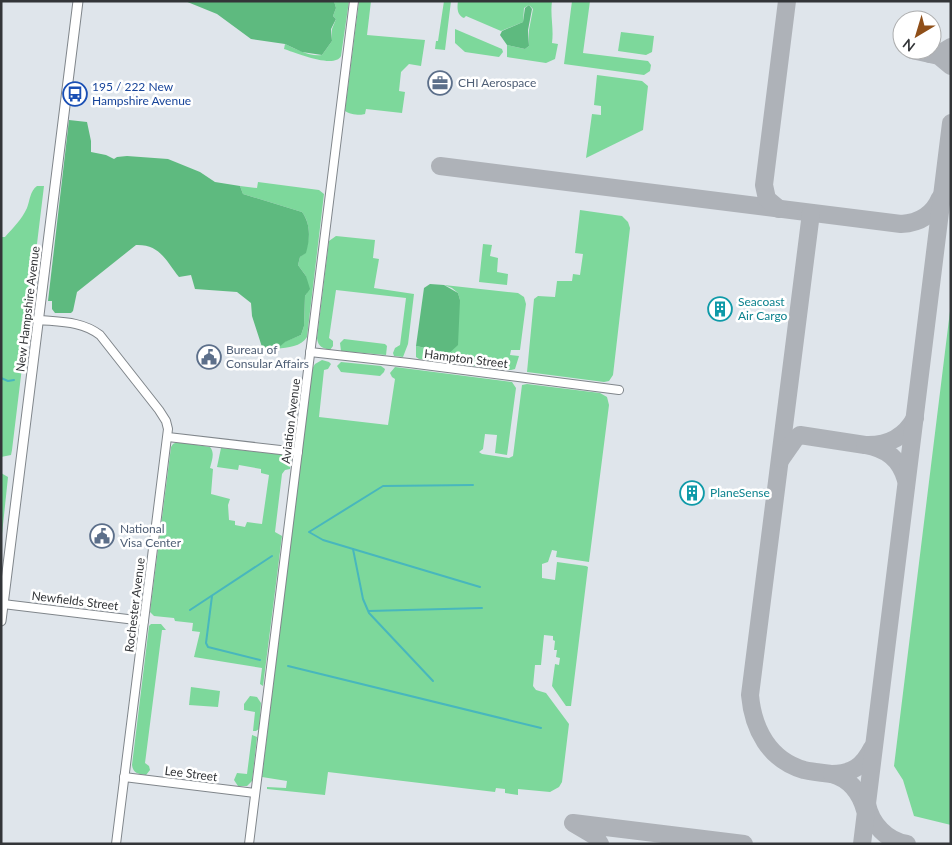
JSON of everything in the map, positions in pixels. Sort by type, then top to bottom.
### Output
[{"type":"street","name":"New Hampshire Avenue","points":[[1,621],[78,1]]},
{"type":"street","name":"Aviation Avenue","points":[[248,844],[354,1]]},
{"type":"street","name":"Rochester Avenue","points":[[39,320],[77,324],[90,328],[100,335],[162,414],[168,429],[116,844]]},
{"type":"street","name":"Hampton Street","points":[[310,352],[619,390]]},
{"type":"street","points":[[168,437],[298,452]]},
{"type":"street","name":"Newfields Street","points":[[3,604],[144,620]]},
{"type":"street","name":"Lee Street","points":[[124,777],[255,793]]},
{"type":"green space","points":[[185,1],[334,1],[336,8],[333,16],[336,19],[331,29],[332,41],[322,55],[302,52],[285,44],[251,39],[217,14]]},
{"type":"green space","points":[[334,1],[349,1],[341,56],[337,60],[323,61],[284,49],[285,44],[308,54],[322,55],[332,41],[332,29],[336,19],[333,16],[336,8]]},
{"type":"green space","points":[[359,1],[371,1],[367,35],[425,40],[421,66],[409,64],[401,72],[399,91],[405,92],[402,113],[366,109],[365,114],[358,115],[345,111]]},
{"type":"green space","points":[[444,1],[451,1],[445,50],[435,49]]},
{"type":"green space","points":[[458,1],[552,1],[552,43],[558,44],[555,59],[546,63],[507,57],[507,45],[525,49],[529,46],[529,30],[533,9],[529,5],[524,8],[523,22],[501,31],[466,16],[462,17],[458,11]]},
{"type":"green space","points":[[572,1],[590,1],[583,53],[648,61],[651,65],[650,71],[644,75],[564,64]]},
{"type":"green space","points":[[529,5],[532,9],[528,30],[529,46],[525,49],[507,45],[500,35],[502,31],[523,22],[525,8]]},
{"type":"green space","points":[[455,29],[502,49],[503,52],[499,57],[465,52],[455,43]]},
{"type":"green space","points":[[621,32],[654,36],[652,52],[646,55],[618,51]]},
{"type":"green space","points":[[597,75],[642,81],[648,86],[643,130],[586,158],[592,114],[601,115],[601,106],[594,105]]},
{"type":"green space","points":[[69,120],[87,122],[91,152],[114,159],[127,156],[168,159],[200,172],[215,182],[240,186],[243,194],[302,212],[307,221],[309,237],[306,253],[300,257],[298,265],[306,276],[310,289],[305,296],[304,326],[301,335],[285,342],[277,349],[262,347],[252,316],[251,303],[237,292],[195,289],[191,275],[179,277],[157,250],[144,245],[136,245],[77,292],[71,313],[55,313],[52,309],[52,301],[48,301]]},
{"type":"green space","points":[[258,182],[319,190],[324,194],[307,337],[298,345],[277,349],[284,342],[301,335],[304,326],[305,296],[307,293],[306,276],[298,265],[300,257],[307,248],[308,227],[302,212],[243,194],[240,186],[257,188]]},
{"type":"green space","points":[[37,186],[44,186],[12,450],[11,455],[1,457],[1,237],[5,237],[20,220]]},
{"type":"green space","points":[[580,210],[622,216],[628,222],[630,228],[613,375],[609,381],[604,382],[527,372],[534,299],[538,296],[555,297],[557,281],[572,281],[573,274],[580,275],[583,254],[575,253]]},
{"type":"green space","points":[[336,236],[375,240],[373,258],[379,259],[374,288],[414,294],[408,344],[403,357],[394,356],[393,353],[395,348],[400,345],[406,298],[336,290],[329,338],[333,341],[333,346],[330,350],[323,348],[318,343],[317,338],[329,241]]},
{"type":"green space","points":[[483,244],[492,245],[490,256],[498,258],[497,272],[508,274],[507,285],[479,282]]},
{"type":"green space","points":[[430,284],[444,285],[458,293],[460,300],[458,345],[446,356],[431,354],[426,348],[416,346],[424,288]]},
{"type":"green space","points":[[444,285],[518,293],[524,297],[526,304],[520,350],[511,350],[510,355],[519,356],[515,369],[419,359],[416,357],[416,346],[426,348],[428,351],[460,300],[458,293]]},
{"type":"green space","points":[[951,303],[951,825],[914,816],[903,780],[894,766]]},
{"type":"green space","points":[[344,339],[385,344],[387,346],[386,355],[341,351],[340,343]]},
{"type":"green space","points":[[322,360],[331,364],[328,369],[324,370],[319,417],[388,425],[395,379],[390,373],[395,367],[512,382],[516,388],[507,455],[495,453],[497,435],[485,434],[483,449],[479,452],[509,458],[513,456],[522,385],[527,384],[600,393],[607,397],[609,405],[589,562],[556,557],[557,551],[552,550],[548,562],[542,564],[542,578],[555,580],[557,562],[588,567],[571,706],[566,706],[552,686],[555,664],[559,665],[560,658],[556,657],[557,650],[554,650],[555,641],[553,636],[544,635],[541,665],[535,665],[533,686],[536,690],[546,693],[569,724],[562,782],[559,787],[550,792],[518,789],[518,795],[505,793],[505,789],[496,788],[495,792],[328,772],[325,795],[267,789],[267,787],[286,788],[287,781],[262,777],[312,369],[315,364]]},
{"type":"green space","points":[[341,362],[381,366],[385,369],[380,376],[341,372],[337,366]]},
{"type":"green space","points":[[177,442],[210,447],[212,449],[213,454],[210,468],[213,469],[211,494],[230,499],[228,505],[229,520],[235,521],[235,525],[245,527],[247,522],[262,524],[269,475],[261,473],[261,469],[239,465],[238,470],[217,467],[221,448],[286,455],[291,458],[290,469],[285,470],[282,474],[275,532],[282,536],[263,686],[260,684],[262,668],[194,657],[200,632],[192,631],[193,623],[175,621],[174,618],[154,616],[150,612],[171,447]]},
{"type":"green space","points":[[1,473],[8,477],[1,544]]},
{"type":"green space","points":[[151,624],[161,624],[166,630],[162,630],[145,763],[149,766],[150,770],[146,775],[136,773],[132,765],[149,626]]},
{"type":"green space","points":[[191,687],[220,691],[218,707],[189,705]]},
{"type":"green space","points":[[250,696],[257,697],[261,703],[259,729],[256,731],[253,731],[255,712],[244,710],[244,704]]},
{"type":"green space","points":[[252,735],[257,737],[252,781],[247,786],[238,786],[234,780],[237,773],[247,774]]},
{"type":"waterway","points":[[1,378],[8,381],[14,380]]},
{"type":"waterway","points":[[473,485],[383,486],[309,532],[323,540],[480,587]]},
{"type":"waterway","points":[[353,549],[363,599],[369,613],[433,681]]},
{"type":"waterway","points":[[190,610],[272,556]]},
{"type":"waterway","points":[[212,596],[206,643],[208,647],[260,660]]},
{"type":"waterway","points":[[369,611],[482,608]]},
{"type":"waterway","points":[[288,666],[541,728]]},
{"type":"taxiway","points":[[779,209],[767,199],[764,185],[787,1]]},
{"type":"taxiway","points":[[951,47],[941,53],[930,54],[939,56],[951,66]]},
{"type":"taxiway","points":[[862,844],[951,123]]},
{"type":"taxiway","points":[[440,166],[901,224],[914,222],[925,217],[940,198]]},
{"type":"taxiway","points":[[811,213],[750,695],[759,731],[772,751],[781,759],[804,770],[832,774]]},
{"type":"taxiway","points":[[906,480],[900,466],[892,456],[880,449],[865,445],[881,444],[900,436],[915,418]]},
{"type":"taxiway","points":[[781,459],[800,435],[865,445]]},
{"type":"taxiway","points":[[865,810],[860,797],[853,787],[844,779],[832,774],[839,774],[856,768],[865,760],[872,748]]},
{"type":"taxiway","points":[[867,804],[876,825],[893,839],[907,844]]},
{"type":"taxiway","points":[[600,844],[595,836],[573,823],[744,844]]},
{"type":"place","name":"CHI Aerospace","points":[[440,83]]},
{"type":"place","name":"195 / 222 New Hampshire Avenue","points":[[75,94]]},
{"type":"place","name":"Seacoast Air Cargo","points":[[720,309]]},
{"type":"place","name":"Bureau of Consular Affairs","points":[[209,357]]},
{"type":"place","name":"PlaneSense","points":[[692,493]]},
{"type":"place","name":"National Visa Center","points":[[102,536]]}]
